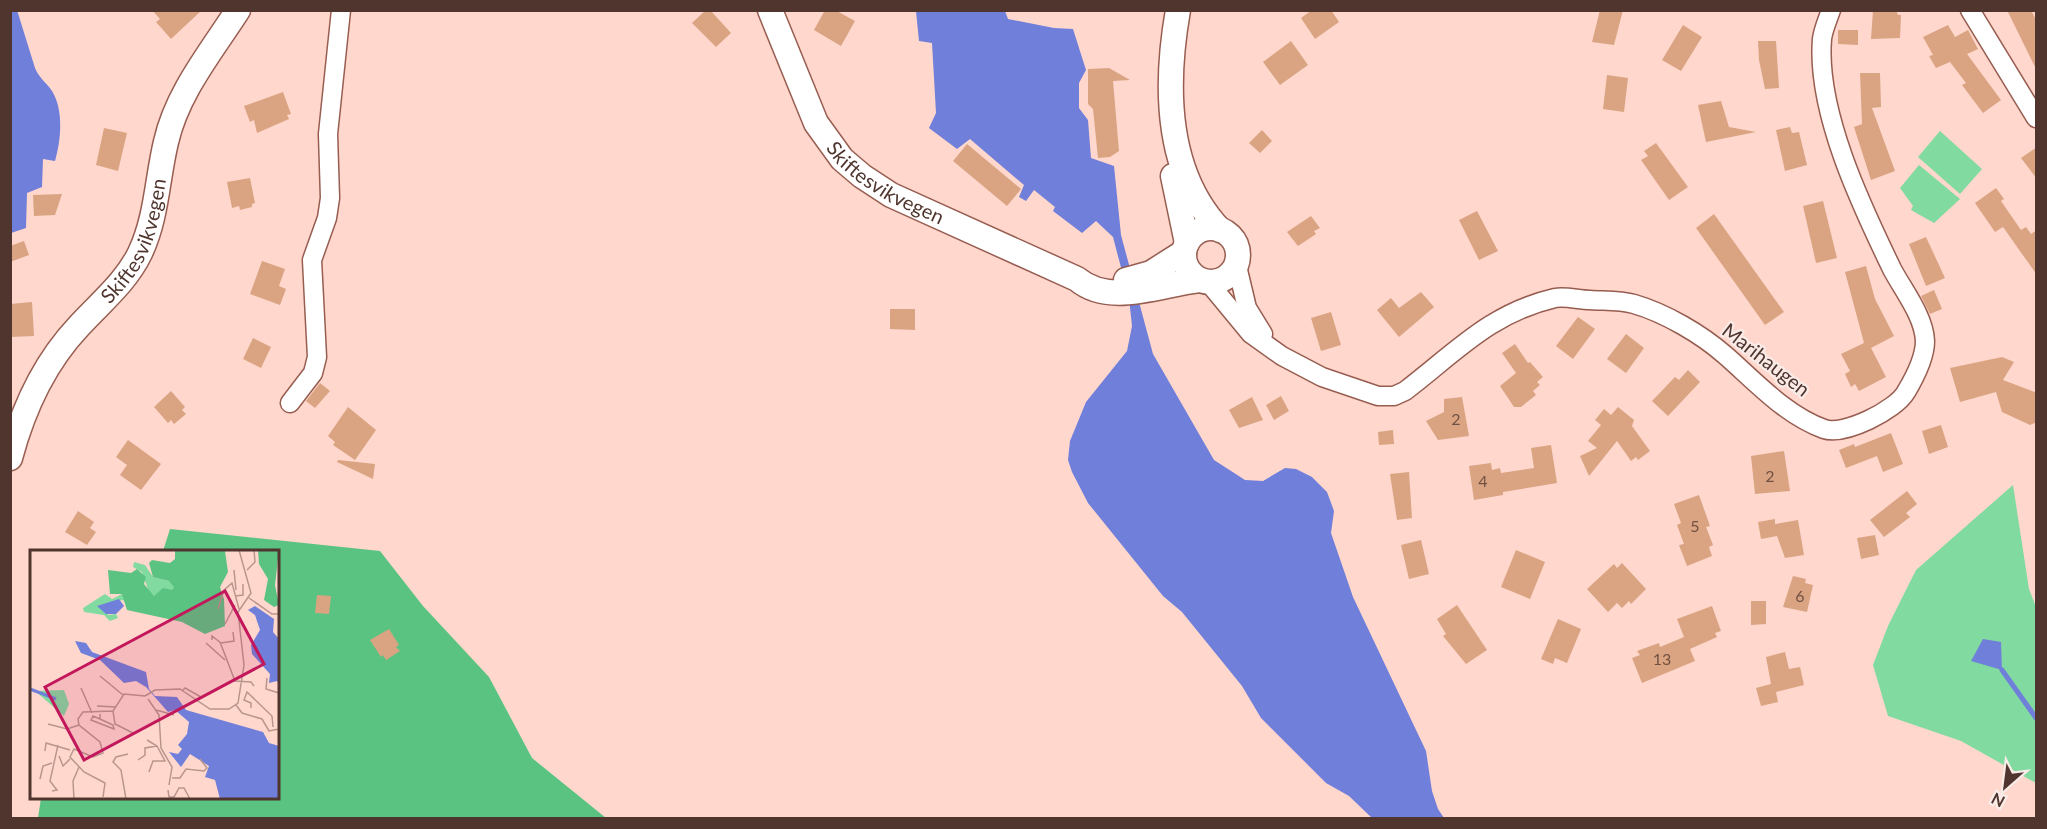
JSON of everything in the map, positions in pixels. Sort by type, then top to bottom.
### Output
[{"type":"main road","name":"Skiftesvikvegen","points":[[10,458],[27,405],[47,366],[78,327],[115,291],[140,253],[150,227],[166,141],[174,115],[200,66],[238,10]]},
{"type":"main road","name":"Skiftesvikvegen","points":[[770,10],[816,123],[842,159],[862,176],[891,195],[1077,279],[1085,276],[1102,286],[1151,273],[1189,267]]},
{"type":"main road","points":[[1178,10],[1172,45],[1170,113],[1182,165],[1193,196],[1220,230],[1233,238],[1237,246],[1237,266],[1224,279],[1189,267]]},
{"type":"main road","points":[[1170,113],[1164,122],[1189,267]]},
{"type":"main road","points":[[1189,267],[1199,231],[1206,228],[1220,230]]},
{"type":"street","points":[[290,403],[313,373],[317,357],[312,260],[327,218],[330,198],[328,134],[341,10]]},
{"type":"street","name":"Marihaugen","points":[[1189,267],[1251,334],[1282,356],[1322,377],[1378,396],[1394,396],[1423,378],[1471,336],[1506,315],[1558,297],[1618,301],[1648,309],[1700,337],[1723,353],[1769,394],[1821,428],[1834,431],[1847,429],[1887,409],[1905,395],[1918,369],[1925,340],[1913,307],[1864,213],[1824,90],[1822,38],[1831,10]]},
{"type":"street","points":[[1970,10],[2037,118]]},
{"type":"street","name":"Marihaugen","points":[[1237,266],[1247,308],[1262,332],[1264,342]]},
{"type":"green space","points":[[1940,131],[1982,169],[1960,194],[1918,157]]},
{"type":"green space","points":[[1919,165],[1960,199],[1934,223],[1911,210],[1913,206],[1900,188]]},
{"type":"green space","points":[[2013,485],[2029,589],[2036,607],[2036,783],[1961,741],[1888,716],[1873,665],[1888,626],[1916,570]]},
{"type":"green space","points":[[170,529],[380,551],[423,606],[489,677],[532,758],[606,818],[38,818],[41,799],[279,799],[279,550],[163,550]]},
{"type":"water","points":[[17,10],[38,75],[56,99],[60,126],[55,161],[43,159],[42,187],[27,193],[26,228],[11,233],[10,11]]},
{"type":"water","points":[[916,11],[1005,11],[1008,19],[1054,28],[1073,29],[1086,70],[1079,83],[1079,108],[1088,120],[1091,158],[1114,166],[1121,235],[1153,354],[1214,460],[1245,480],[1263,481],[1285,468],[1296,469],[1312,477],[1327,492],[1334,511],[1331,533],[1353,597],[1426,751],[1432,791],[1438,809],[1444,818],[1372,818],[1349,796],[1326,783],[1261,718],[1242,686],[1182,612],[1163,596],[1088,503],[1068,460],[1070,441],[1086,402],[1127,351],[1132,326],[1129,298],[1113,237],[1096,221],[1082,233],[1053,211],[1055,207],[1034,190],[1026,201],[1019,197],[1024,185],[970,139],[957,149],[929,128],[936,113],[932,43],[919,41]]},
{"type":"water","points":[[1983,639],[2001,642],[2002,670],[1971,661]]},
{"type":"building","points":[[152,10],[202,10],[171,39],[156,22],[160,19]]},
{"type":"building","points":[[706,10],[710,10],[731,33],[716,47],[692,23]]},
{"type":"building","points":[[825,10],[835,10],[855,21],[841,46],[814,30]]},
{"type":"building","points":[[1312,10],[1331,10],[1339,22],[1315,39],[1301,18]]},
{"type":"building","points":[[1600,10],[1623,10],[1614,45],[1592,42]]},
{"type":"building","points":[[1873,10],[1896,10],[1898,15],[1901,15],[1900,38],[1871,39]]},
{"type":"building","points":[[2007,10],[2031,10],[2037,22],[2037,71]]},
{"type":"building","points":[[1683,25],[1702,37],[1681,71],[1662,60]]},
{"type":"building","points":[[1948,25],[1955,37],[1968,30],[1978,49],[1967,54],[2001,100],[1983,113],[1962,85],[1966,83],[1950,62],[1936,68],[1929,56],[1933,55],[1923,37]]},
{"type":"building","points":[[1838,30],[1858,30],[1858,45],[1838,44]]},
{"type":"building","points":[[1291,41],[1308,65],[1280,85],[1263,62]]},
{"type":"building","points":[[1758,41],[1776,41],[1779,88],[1765,89]]},
{"type":"building","points":[[1109,68],[1130,80],[1113,81],[1119,151],[1110,157],[1098,158],[1093,109],[1088,104],[1088,69]]},
{"type":"building","points":[[1860,73],[1880,73],[1881,107],[1872,108],[1895,171],[1871,180],[1854,127],[1862,124]]},
{"type":"building","points":[[1607,75],[1628,78],[1624,112],[1603,109]]},
{"type":"building","points":[[283,92],[291,114],[287,115],[289,119],[257,133],[254,120],[250,122],[244,106]]},
{"type":"building","points":[[1721,101],[1729,127],[1756,132],[1706,142],[1698,105]]},
{"type":"building","points":[[1790,127],[1792,133],[1799,132],[1807,165],[1785,171],[1776,130]]},
{"type":"building","points":[[104,128],[127,133],[118,171],[96,165]]},
{"type":"building","points":[[1262,130],[1272,141],[1260,153],[1249,143]]},
{"type":"building","points":[[1656,143],[1688,187],[1669,200],[1641,160],[1648,156],[1644,151]]},
{"type":"building","points":[[967,144],[1021,189],[1007,206],[953,161]]},
{"type":"building","points":[[2037,147],[2037,179],[2021,158]]},
{"type":"building","points":[[250,178],[255,203],[252,207],[240,210],[239,206],[232,208],[227,182]]},
{"type":"building","points":[[1996,188],[2004,199],[2001,201],[2021,230],[2026,227],[2031,234],[2037,230],[2037,275],[2003,227],[1995,232],[1975,203]]},
{"type":"building","points":[[62,194],[55,215],[34,216],[33,195]]},
{"type":"building","points":[[1823,201],[1837,258],[1816,263],[1803,206]]},
{"type":"building","points":[[1477,211],[1498,251],[1479,260],[1459,220]]},
{"type":"building","points":[[1714,214],[1784,312],[1765,325],[1696,228]]},
{"type":"building","points":[[1311,216],[1320,228],[1314,231],[1316,234],[1298,246],[1287,232]]},
{"type":"building","points":[[1926,237],[1945,278],[1926,286],[1909,244]]},
{"type":"building","points":[[24,241],[29,255],[10,262],[10,246]]},
{"type":"building","points":[[262,261],[285,269],[279,286],[286,289],[280,305],[250,294]]},
{"type":"building","points":[[1866,266],[1875,299],[1894,336],[1871,348],[1886,377],[1859,391],[1855,384],[1851,387],[1845,374],[1850,371],[1841,354],[1864,343],[1845,272]]},
{"type":"building","points":[[1934,290],[1942,309],[1930,314],[1921,296]]},
{"type":"building","points":[[1421,292],[1434,307],[1399,337],[1377,310],[1391,298],[1399,308]]},
{"type":"building","points":[[32,302],[34,336],[10,337],[10,304]]},
{"type":"building","points":[[890,309],[915,309],[915,330],[890,329]]},
{"type":"building","points":[[1331,312],[1341,345],[1321,351],[1311,318]]},
{"type":"building","points":[[1578,317],[1595,329],[1573,359],[1556,346]]},
{"type":"building","points":[[1626,334],[1644,348],[1626,373],[1607,359]]},
{"type":"building","points":[[253,338],[271,347],[261,368],[243,359]]},
{"type":"building","points":[[1515,344],[1528,363],[1530,362],[1543,377],[1537,382],[1540,385],[1533,391],[1536,395],[1521,407],[1514,407],[1500,386],[1516,373],[1502,353]]},
{"type":"building","points":[[2002,357],[2014,362],[2003,380],[2037,393],[2037,422],[2030,425],[2002,412],[1996,392],[1960,402],[1950,368]]},
{"type":"building","points":[[1688,370],[1700,382],[1668,416],[1652,401],[1675,377],[1679,380]]},
{"type":"building","points":[[320,383],[330,391],[315,408],[306,401]]},
{"type":"building","points":[[171,391],[185,407],[182,410],[186,414],[174,424],[171,420],[168,423],[154,407]]},
{"type":"building","points":[[1281,396],[1289,411],[1274,420],[1266,405]]},
{"type":"building","points":[[1252,397],[1263,420],[1239,428],[1229,410]]},
{"type":"building","points":[[1462,397],[1469,436],[1438,440],[1426,421],[1444,412],[1444,399]]},
{"type":"building","points":[[348,407],[376,430],[355,460],[333,445],[335,442],[328,436]]},
{"type":"building","points":[[1618,407],[1634,420],[1632,426],[1650,451],[1638,460],[1636,457],[1631,461],[1617,441],[1589,476],[1580,456],[1597,448],[1588,441],[1601,425],[1595,420],[1604,409],[1611,415]]},
{"type":"building","points":[[1941,425],[1948,447],[1929,454],[1922,431]]},
{"type":"building","points":[[1393,430],[1394,444],[1379,445],[1378,432]]},
{"type":"building","points":[[1891,433],[1903,464],[1883,472],[1877,456],[1846,468],[1839,450],[1854,444],[1855,447]]},
{"type":"building","points":[[128,440],[161,464],[141,490],[120,475],[127,465],[116,457]]},
{"type":"building","points":[[1551,445],[1557,483],[1503,492],[1503,495],[1474,500],[1469,466],[1491,463],[1492,470],[1500,468],[1501,473],[1534,468],[1531,448]]},
{"type":"building","points":[[1784,451],[1790,491],[1755,494],[1751,456]]},
{"type":"building","points":[[338,460],[375,464],[373,479],[337,462]]},
{"type":"building","points":[[1409,472],[1412,518],[1397,520],[1390,474]]},
{"type":"building","points":[[1907,491],[1917,504],[1906,513],[1910,517],[1884,537],[1870,520]]},
{"type":"building","points":[[1699,495],[1710,526],[1706,527],[1713,545],[1709,547],[1712,556],[1687,566],[1679,545],[1684,544],[1677,525],[1681,523],[1674,504]]},
{"type":"building","points":[[78,511],[94,522],[90,528],[96,532],[87,545],[65,532]]},
{"type":"building","points":[[1775,519],[1775,524],[1798,520],[1804,555],[1785,558],[1777,536],[1761,539],[1758,522]]},
{"type":"building","points":[[1875,535],[1879,555],[1861,559],[1857,538]]},
{"type":"building","points":[[1421,540],[1429,574],[1409,579],[1401,545]]},
{"type":"building","points":[[1516,550],[1545,562],[1530,599],[1501,587]]},
{"type":"building","points":[[1622,563],[1646,589],[1631,604],[1629,601],[1622,608],[1617,603],[1608,612],[1587,589],[1614,564],[1617,568]]},
{"type":"building","points":[[1793,576],[1806,579],[1805,583],[1813,585],[1807,612],[1783,607]]},
{"type":"building","points":[[317,595],[331,596],[329,614],[315,613]]},
{"type":"building","points":[[1751,601],[1766,601],[1766,624],[1751,625]]},
{"type":"building","points":[[1457,605],[1487,650],[1466,664],[1443,636],[1446,634],[1437,619]]},
{"type":"building","points":[[1712,606],[1721,631],[1715,633],[1717,637],[1690,649],[1695,661],[1642,683],[1632,658],[1640,655],[1637,651],[1659,643],[1660,647],[1684,637],[1677,619]]},
{"type":"building","points":[[1558,619],[1581,629],[1567,663],[1555,658],[1553,664],[1541,659]]},
{"type":"building","points":[[389,629],[400,651],[386,660],[383,655],[381,657],[370,640]]},
{"type":"building","points":[[1785,652],[1789,669],[1800,667],[1804,685],[1776,692],[1778,702],[1761,706],[1756,688],[1771,684],[1766,657]]},
{"type":"waterway","points":[[2002,670],[2036,718]]}]
